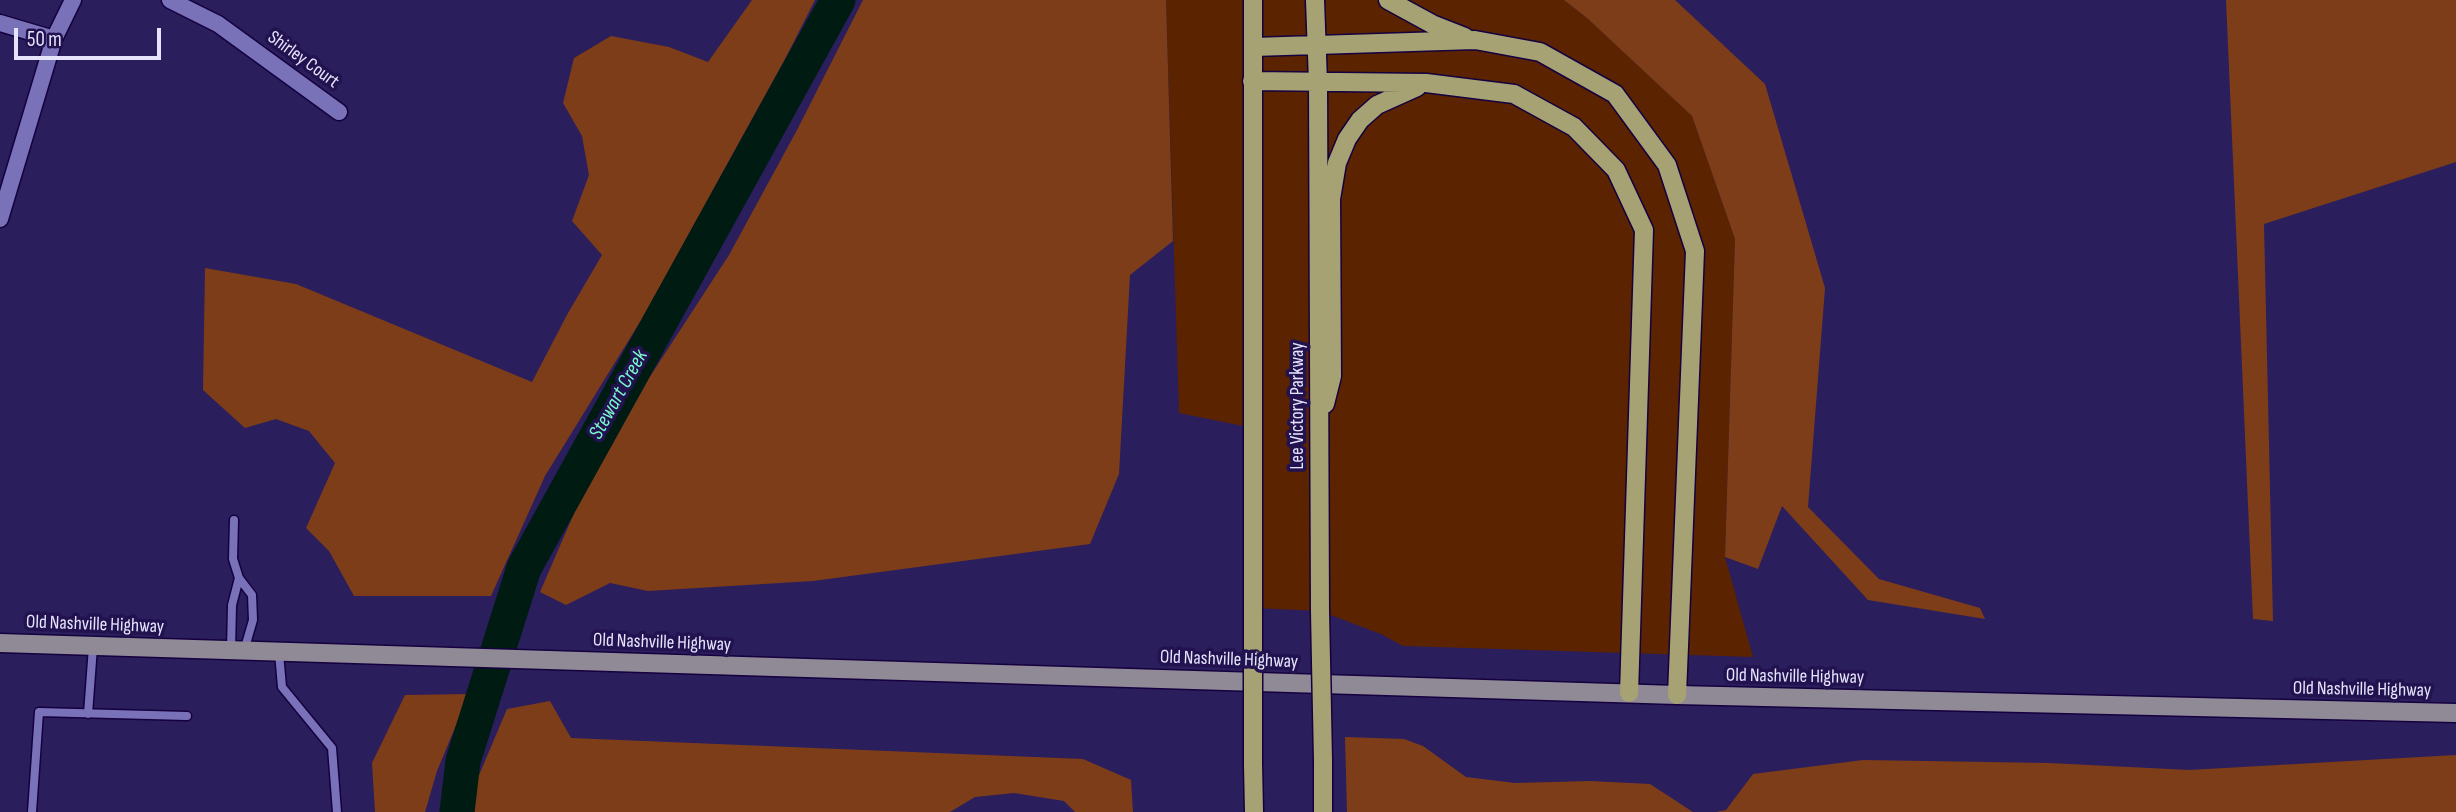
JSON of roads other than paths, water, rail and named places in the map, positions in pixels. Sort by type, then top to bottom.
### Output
[{"type":"main road","points":[[1252,0],[1254,812]]},
{"type":"main road","name":"Lee Victory Parkway","points":[[1315,0],[1318,82],[1318,431],[1323,812]]},
{"type":"main road","points":[[1388,0],[1432,24],[1475,40],[1540,52],[1615,94],[1667,165],[1695,251],[1677,695]]},
{"type":"main road","points":[[1253,47],[1475,40]]},
{"type":"main road","points":[[1252,81],[1426,83],[1514,94],[1574,127],[1616,170],[1644,230],[1629,693]]},
{"type":"main road","points":[[1318,431],[1332,376],[1331,199],[1337,163],[1347,139],[1360,120],[1377,105],[1426,83]]},
{"type":"main road","name":"Old Nashville Highway","points":[[0,643],[1677,695],[2456,713]]},
{"type":"street","points":[[0,219],[54,39],[73,0]]},
{"type":"street","name":"Shirley Court","points":[[170,0],[218,24],[339,111]]},
{"type":"street","points":[[0,23],[54,39]]},
{"type":"lane","points":[[234,520],[233,559],[239,578],[252,594],[253,620],[238,651]]},
{"type":"lane","points":[[238,651],[232,605],[239,578]]},
{"type":"lane","points":[[88,714],[93,646]]},
{"type":"lane","points":[[279,653],[282,687],[332,748],[337,812]]},
{"type":"lane","points":[[32,812],[39,712],[187,716]]},
{"type":"waterway","name":"Stewart Creek","points":[[457,812],[463,761],[524,568],[838,0]]}]
